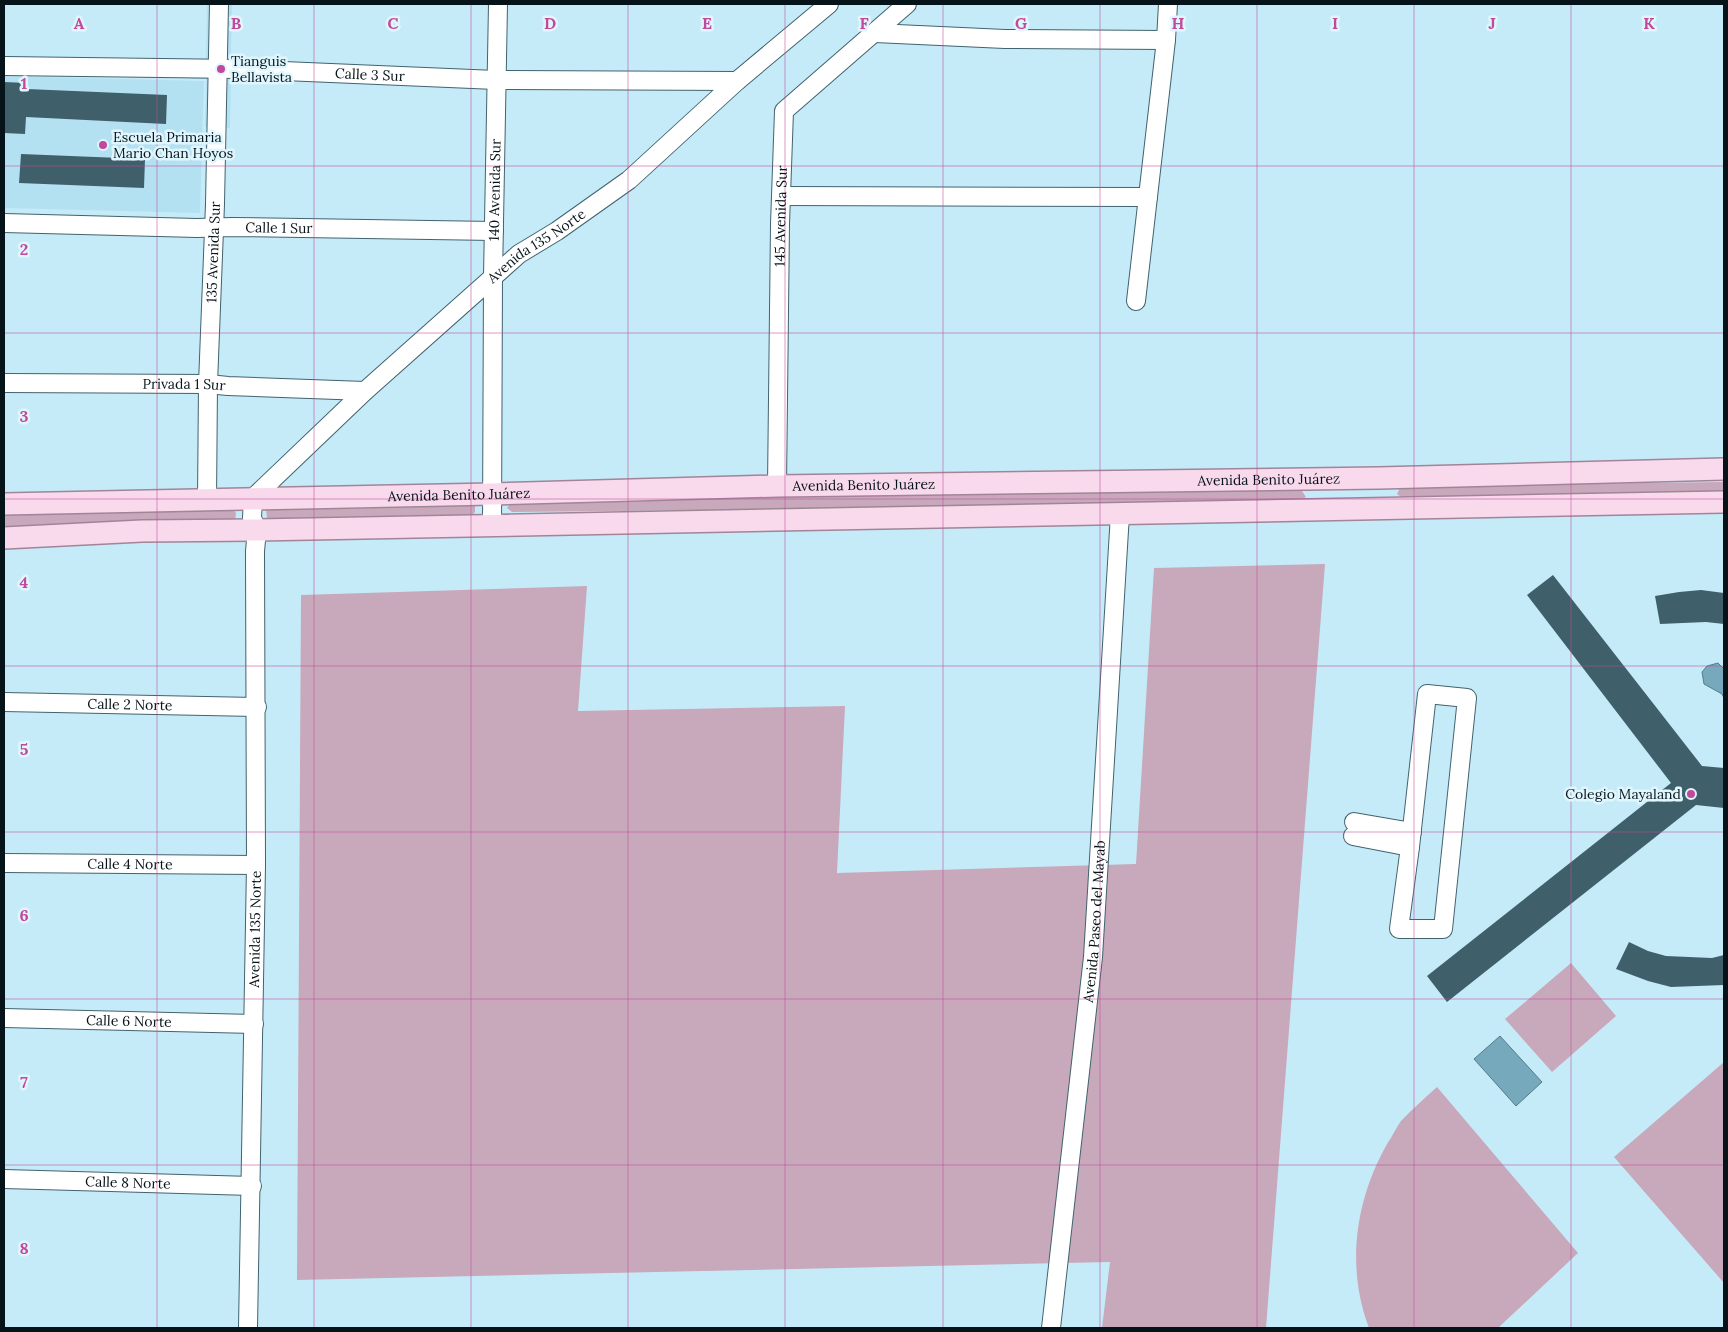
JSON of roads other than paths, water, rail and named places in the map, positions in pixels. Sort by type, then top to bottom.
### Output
[{"type":"main road","name":"Avenida Benito Juárez","points":[[4,504],[777,486],[1379,478],[1724,469]]},
{"type":"main road","points":[[4,538],[142,531],[1724,502]]},
{"type":"street","name":"135 Avenida Sur","points":[[207,500],[208,384],[219,4]]},
{"type":"street","name":"140 Avenida Sur","points":[[492,526],[492,277],[498,4]]},
{"type":"street","name":"Avenida 135 Norte","points":[[248,1328],[252,1186],[257,707],[255,551],[257,530],[252,518],[253,498],[365,391],[492,277],[519,254],[557,231],[629,180],[737,81],[829,4]]},
{"type":"street","name":"145 Avenida Sur","points":[[777,486],[784,111],[907,4]]},
{"type":"street","points":[[1136,302],[1166,40],[1168,4]]},
{"type":"street","points":[[875,32],[1005,39],[1166,40]]},
{"type":"street","name":"Calle 3 Sur","points":[[4,66],[218,69],[496,80],[737,81]]},
{"type":"street","points":[[782,196],[1148,197]]},
{"type":"street","name":"Calle 1 Sur","points":[[4,223],[197,228],[494,231]]},
{"type":"street","name":"Privada 1 Sur","points":[[4,383],[208,384],[365,391]]},
{"type":"street","name":"Avenida Paseo del Mayab","points":[[1051,1328],[1093,957],[1120,514]]},
{"type":"street","points":[[1426,694],[1467,698],[1443,929],[1399,929],[1411,839],[1426,694]]},
{"type":"street","name":"Calle 2 Norte","points":[[4,702],[257,707]]},
{"type":"street","points":[[1353,829],[1411,839]]},
{"type":"street","name":"Calle 4 Norte","points":[[4,863],[256,865]]},
{"type":"street","name":"Calle 6 Norte","points":[[4,1018],[254,1024]]},
{"type":"street","name":"Calle 8 Norte","points":[[4,1179],[252,1186]]},
{"type":"place","name":"Tianguis Bellavista","points":[[221,69]]},
{"type":"place","name":"Escuela Primaria Mario Chan Hoyos","points":[[103,145]]},
{"type":"place","name":"Colegio Mayaland","points":[[1691,794]]}]
